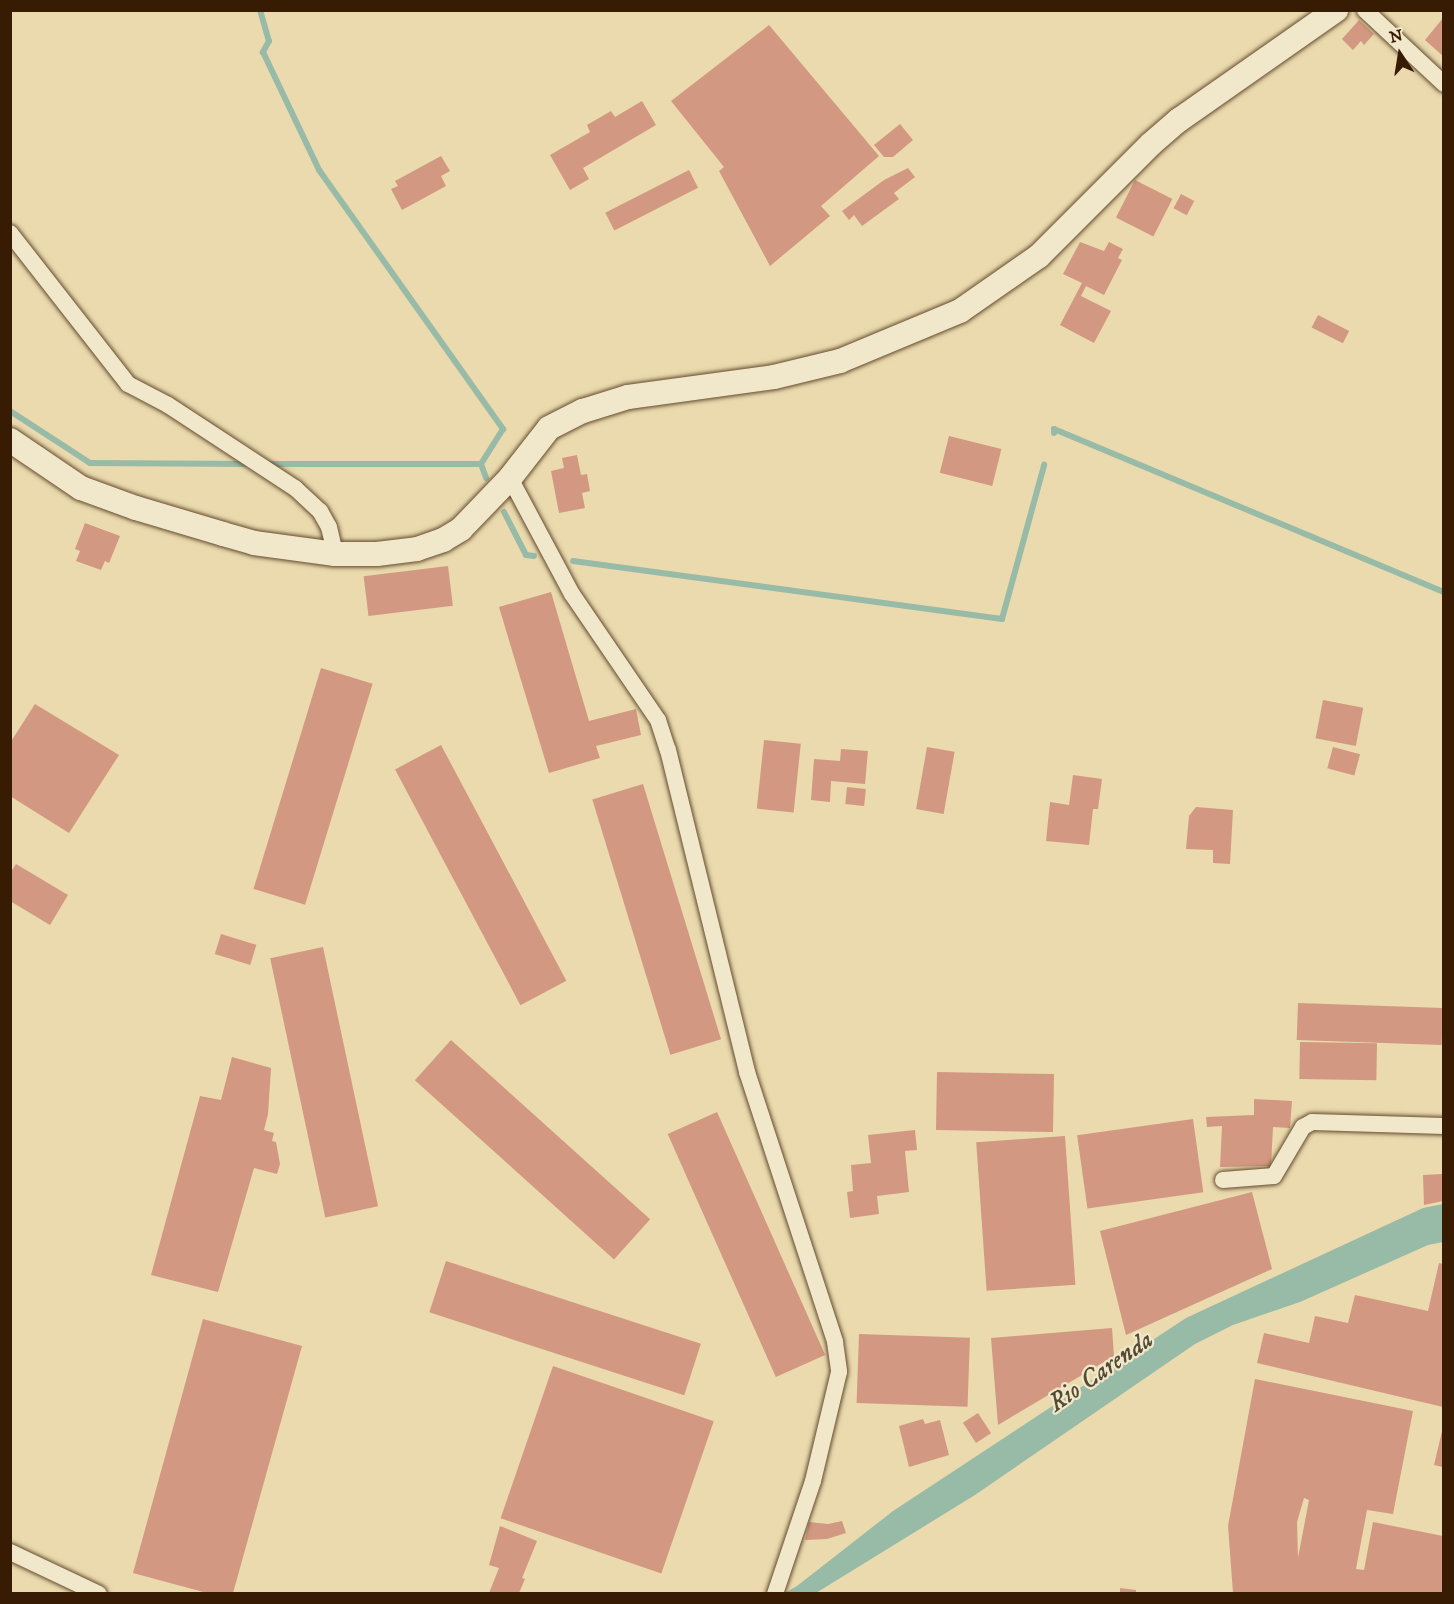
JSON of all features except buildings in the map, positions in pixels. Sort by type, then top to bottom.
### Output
[{"type":"main road","points":[[10,440],[81,488],[136,508],[254,543],[334,554],[377,554],[417,549],[443,540],[461,529],[510,478],[549,428],[584,411],[628,397],[774,377],[840,361],[960,311],[1039,256],[1151,144],[1179,120],[1336,10]]},
{"type":"street","points":[[1365,10],[1443,84]]},
{"type":"street","points":[[10,233],[128,384],[168,405],[295,488],[320,511],[329,527],[334,554]]},
{"type":"street","points":[[510,478],[572,594],[658,720],[668,750],[747,1072],[836,1342],[839,1372],[819,1459],[775,1593]]},
{"type":"street","points":[[1223,1180],[1274,1176],[1303,1127],[1312,1122],[1443,1126]]},
{"type":"street","points":[[10,1552],[99,1593]]},
{"type":"shaded area","points":[[1443,1204],[1443,1242],[1428,1245],[1300,1302],[1233,1325],[1195,1344],[975,1495],[816,1593],[783,1594],[797,1586],[893,1511],[1186,1318],[1423,1208]]},
{"type":"waterway","points":[[260,10],[269,41],[263,52],[319,170],[503,429],[481,464]]},
{"type":"waterway","points":[[10,411],[90,463],[250,464]]},
{"type":"waterway","points":[[1054,433],[1054,429],[1444,592]]},
{"type":"waterway","points":[[266,464],[481,464]]},
{"type":"waterway","name":"Rio Carenda","points":[[481,464],[486,478]]},
{"type":"waterway","points":[[573,561],[1002,619],[1044,465]]},
{"type":"waterway","name":"Rio Carenda","points":[[504,512],[526,555],[534,556]]}]
